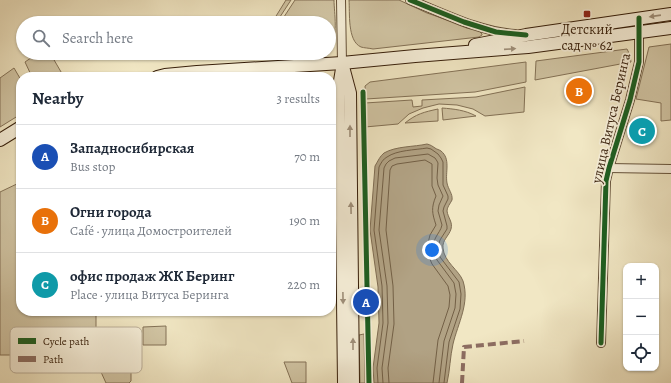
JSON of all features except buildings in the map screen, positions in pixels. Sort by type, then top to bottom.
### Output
[{"type":"main road","points":[[415,56],[526,35],[671,14]]},
{"type":"main road","points":[[197,72],[342,64],[415,56],[528,47],[671,28]]},
{"type":"main road","points":[[342,64],[338,93],[342,218],[344,383]]},
{"type":"main road","points":[[342,64],[350,93],[353,383]]},
{"type":"main road","points":[[0,140],[16,130]]},
{"type":"street","points":[[341,0],[342,64]]},
{"type":"street","points":[[410,0],[464,22],[496,32],[526,35]]},
{"type":"street","name":"улица Витуса Беринга","points":[[601,342],[606,181],[630,100],[639,62],[640,33],[638,18]]},
{"type":"street","points":[[609,168],[671,169]]},
{"type":"shaded area","points":[[286,0],[291,0],[281,16],[276,16]]},
{"type":"shaded area","points":[[295,0],[334,0],[335,16],[285,16]]},
{"type":"shaded area","points":[[349,0],[399,0],[427,13],[479,31],[482,35],[479,37],[373,49],[361,47],[353,39],[351,33]]},
{"type":"shaded area","points":[[671,44],[671,120],[661,121],[661,103],[636,99],[649,47]]},
{"type":"shaded area","points":[[627,49],[631,62],[535,80],[536,61]]},
{"type":"shaded area","points":[[28,60],[54,60],[61,72],[30,72],[25,62]]},
{"type":"shaded area","points":[[526,62],[526,82],[475,92],[366,99],[365,86],[370,82]]},
{"type":"shaded area","points":[[14,68],[16,72],[16,117],[0,127],[0,78]]},
{"type":"shaded area","points":[[525,87],[524,112],[485,116],[473,109],[457,105],[439,104],[423,108],[409,114],[398,124],[365,127],[365,103],[412,100],[413,107],[422,106],[422,100],[476,97]]},
{"type":"shaded area","points":[[442,108],[464,111],[476,116],[443,120]]},
{"type":"shaded area","points":[[438,109],[438,121],[405,123],[420,114]]},
{"type":"shaded area","points":[[16,184],[16,316],[96,316],[96,327],[10,327],[10,355],[0,355],[0,192]]},
{"type":"shaded area","points":[[166,326],[166,345],[143,345],[143,327]]},
{"type":"shaded area","points":[[364,334],[365,383],[360,383],[359,335]]},
{"type":"shaded area","points":[[284,362],[306,362],[306,383],[292,383]]},
{"type":"shaded area","points":[[101,373],[131,373],[131,381],[129,383],[106,383]]},
{"type":"water","points":[[427,144],[436,148],[444,154],[446,158],[447,183],[452,200],[447,211],[451,222],[451,227],[443,248],[446,258],[461,277],[465,289],[464,305],[453,344],[447,383],[374,383],[373,368],[379,323],[378,287],[370,230],[375,166],[384,153],[399,148]]},
{"type":"marked path","points":[[462,383],[464,347],[524,341]]},
{"type":"cycle path","points":[[410,0],[464,22],[496,32],[526,35]]},
{"type":"cycle path","points":[[601,343],[606,181],[630,100],[639,62],[639,18]]},
{"type":"cycle path","points":[[363,92],[369,383]]},
{"type":"place","name":"Детский сад № 62","points":[[587,14]]},
{"type":"place","name":"Огни города","points":[[579,91]]},
{"type":"place","name":"офис продаж ЖК Беринг","points":[[642,131]]},
{"type":"place","name":"Западносибирская","points":[[366,302]]}]
